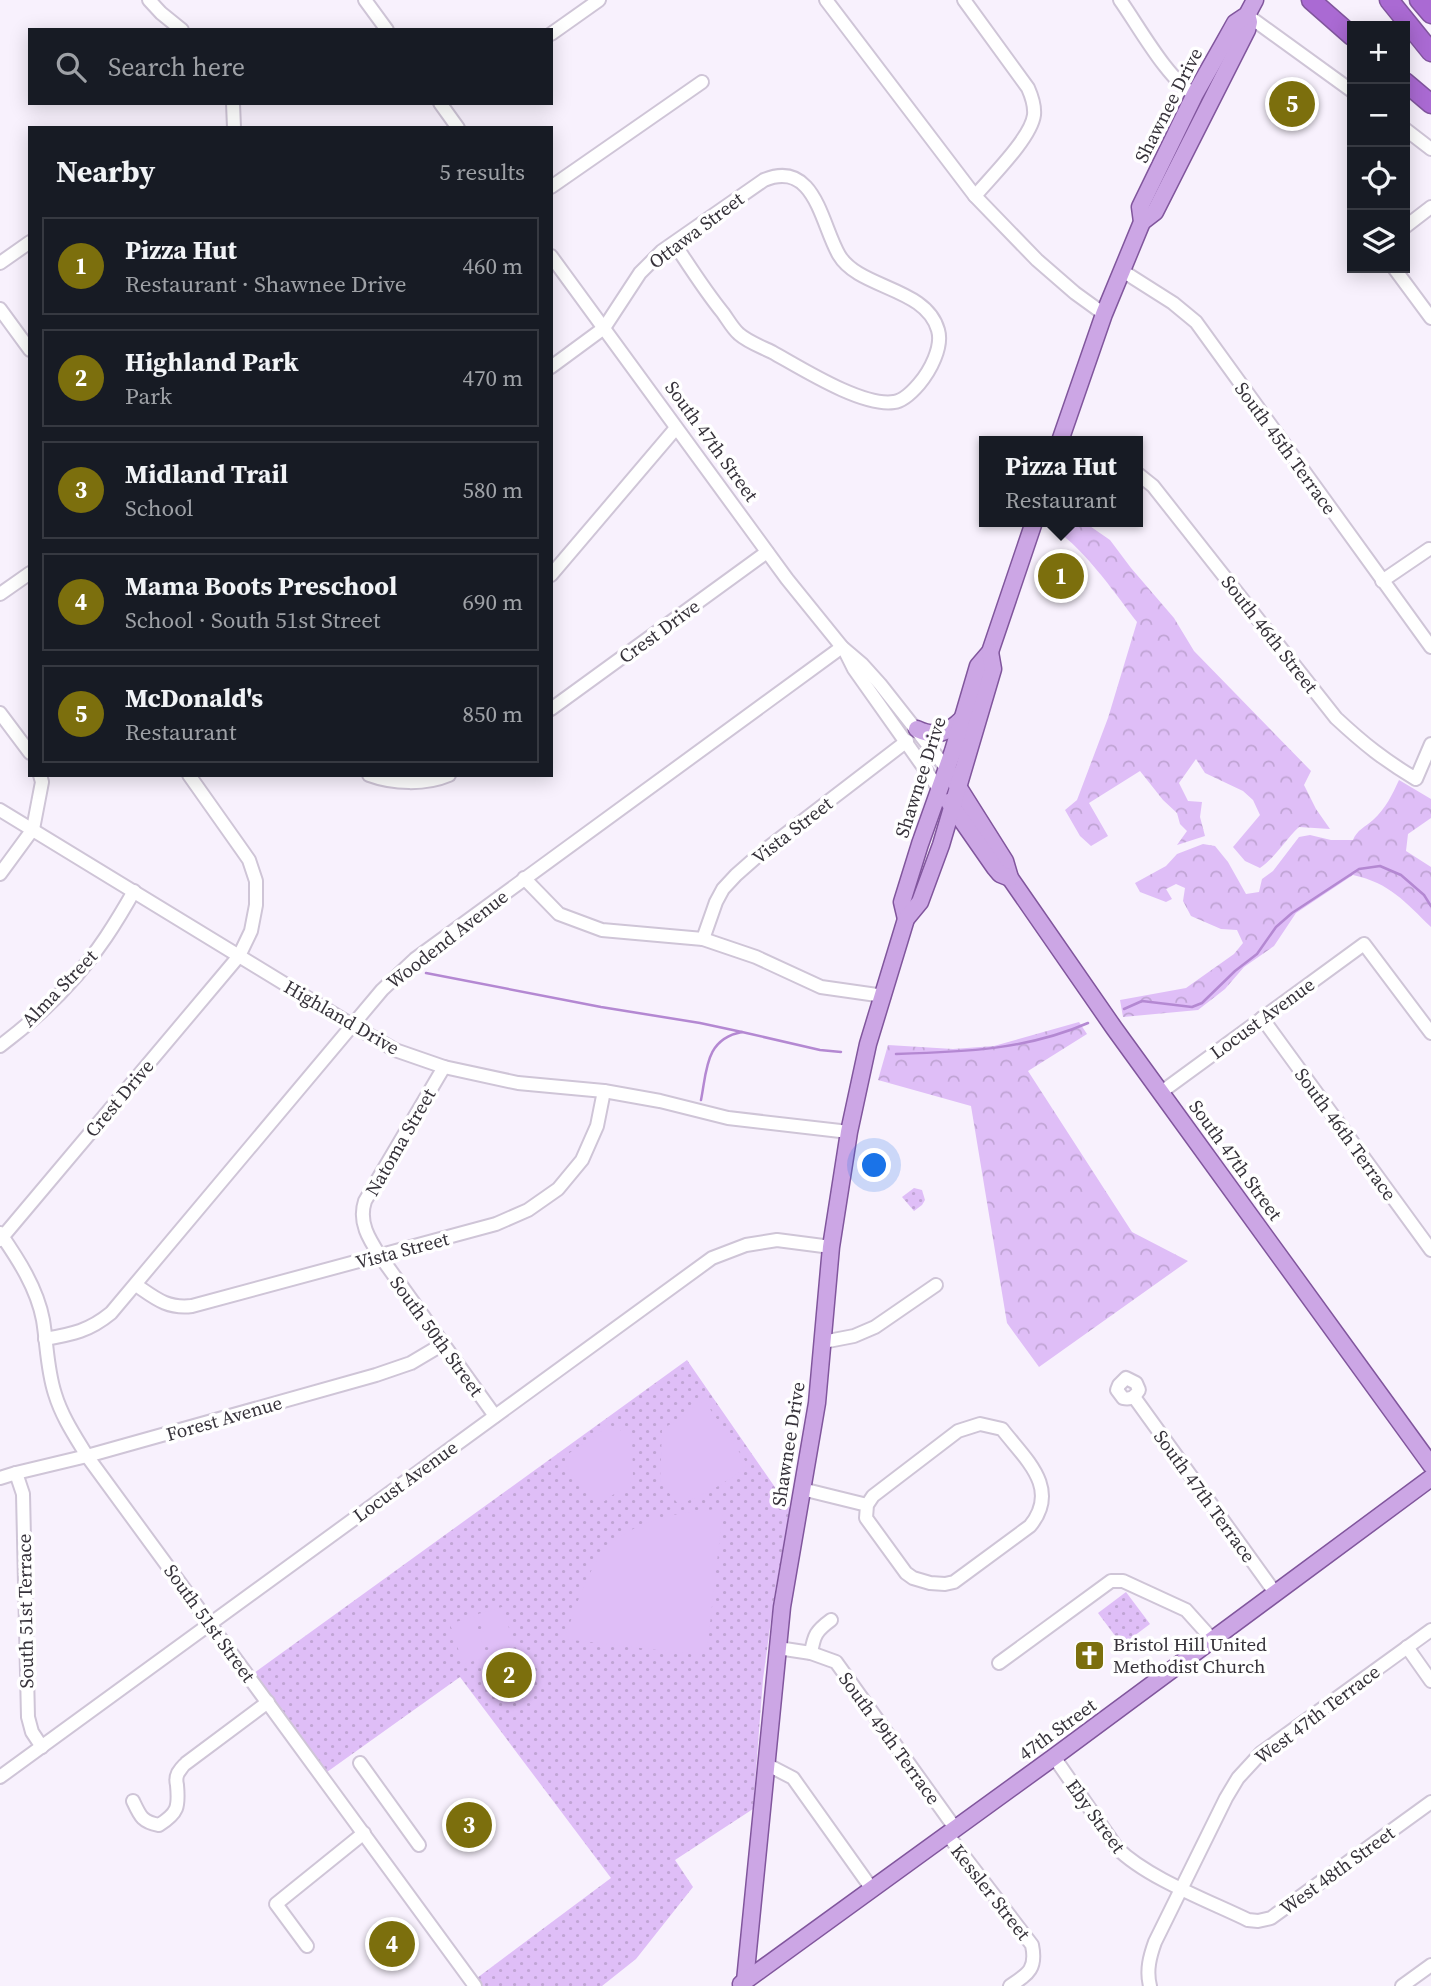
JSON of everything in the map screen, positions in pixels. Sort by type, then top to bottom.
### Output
[{"type":"highway","points":[[1311,0],[1347,32]]},
{"type":"highway","points":[[1389,0],[1431,52]]},
{"type":"highway","points":[[1419,0],[1431,14]]},
{"type":"highway","points":[[1407,84],[1431,104]]},
{"type":"main road","name":"Shawnee Drive","points":[[1066,436],[1104,314],[1142,222],[1155,212],[1195,94],[1235,23],[1247,15],[1255,0]]},
{"type":"main road","name":"Shawnee Drive","points":[[1168,169],[1211,101],[1247,30],[1247,15]]},
{"type":"main road","points":[[1195,94],[1211,101]]},
{"type":"main road","name":"Shawnee Drive","points":[[906,919],[902,902],[978,666],[990,652],[1032,527]]},
{"type":"main road","name":"Shawnee Drive","points":[[744,1985],[782,1607],[817,1403],[831,1247],[849,1132],[868,1044],[906,919],[920,902],[959,788],[993,669],[990,652]]},
{"type":"main road","points":[[912,735],[941,734],[962,719]]},
{"type":"main road","name":"South 47th Street","points":[[947,769],[1005,861],[1010,878],[1160,1093],[1431,1465]]},
{"type":"main road","name":"South 47th Street","points":[[939,789],[1000,874],[1010,878]]},
{"type":"main road","points":[[941,845],[952,837],[964,835],[977,840]]},
{"type":"main road","name":"47th Street","points":[[744,1985],[1431,1478]]},
{"type":"main road","points":[[750,1938],[765,1958],[776,1959]]},
{"type":"street","points":[[149,0],[180,28]]},
{"type":"street","points":[[365,0],[380,27]]},
{"type":"street","points":[[553,33],[599,0]]},
{"type":"street","points":[[826,0],[975,196],[1037,260],[1104,314]]},
{"type":"street","points":[[964,0],[1028,88],[1033,97],[1035,111],[1028,133],[975,196]]},
{"type":"street","points":[[1120,0],[1175,79],[1195,94]]},
{"type":"street","points":[[1247,15],[1347,87]]},
{"type":"street","points":[[553,186],[702,82]]},
{"type":"street","points":[[233,105],[234,126]]},
{"type":"street","points":[[446,105],[456,126]]},
{"type":"street","points":[[1410,132],[1431,149]]},
{"type":"street","name":"Ottawa Street","points":[[553,366],[604,328],[640,273],[662,251],[764,180],[778,175],[802,182],[812,194],[841,259],[854,270],[908,296],[924,307],[933,318],[940,344],[923,380],[913,391],[897,402],[865,398],[825,381],[739,334],[706,292],[674,243]]},
{"type":"street","points":[[1410,223],[1431,207]]},
{"type":"street","points":[[0,263],[28,243]]},
{"type":"street","name":"South 47th Street","points":[[553,259],[767,552],[842,647],[880,684],[912,735],[939,789]]},
{"type":"street","name":"South 45th Terrace","points":[[1121,270],[1173,303],[1196,322],[1431,647]]},
{"type":"street","points":[[1398,273],[1431,318]]},
{"type":"street","points":[[0,309],[28,347]]},
{"type":"street","points":[[553,573],[676,428]]},
{"type":"street","name":"South 46th Street","points":[[1143,478],[1153,486],[1336,718],[1374,753],[1416,779],[1431,744]]},
{"type":"street","points":[[1382,581],[1429,549]]},
{"type":"street","name":"Crest Drive","points":[[553,708],[767,552]]},
{"type":"street","points":[[0,594],[28,574]]},
{"type":"street","name":"Woodend Avenue","points":[[45,1339],[95,1326],[111,1313],[382,990],[415,959],[842,647]]},
{"type":"street","points":[[0,713],[28,750]]},
{"type":"street","name":"South 47th Street","points":[[912,735],[947,769]]},
{"type":"street","name":"Vista Street","points":[[703,939],[716,902],[723,889],[736,875],[912,735]]},
{"type":"street","points":[[0,874],[33,829],[42,782],[41,777]]},
{"type":"street","name":"Crest Drive","points":[[1,1237],[239,956],[251,931],[256,905],[256,881],[249,860],[189,777]]},
{"type":"street","points":[[375,777],[408,782],[445,777]]},
{"type":"street","name":"Highland Drive","points":[[0,810],[395,1050],[444,1067],[518,1083],[604,1091],[660,1101],[728,1118],[849,1132]]},
{"type":"street","points":[[524,878],[559,914],[602,930],[703,939],[756,957],[821,987],[884,996]]},
{"type":"street","name":"Alma Street","points":[[0,1045],[38,1014],[77,975],[105,939],[134,891]]},
{"type":"street","name":"Locust Avenue","points":[[1160,1093],[1364,944],[1431,1033]]},
{"type":"street","name":"South 46th Terrace","points":[[1262,1018],[1431,1250]]},
{"type":"street","name":"Natoma Street","points":[[380,1256],[368,1238],[363,1220],[365,1201],[444,1067]]},
{"type":"street","name":"Vista Street","points":[[136,1285],[165,1303],[179,1308],[496,1224],[528,1210],[558,1189],[582,1160],[597,1126],[604,1091]]},
{"type":"street","name":"South 51st Street","points":[[1,1237],[36,1296],[42,1318],[48,1367],[60,1408],[87,1456],[475,1986]]},
{"type":"street","name":"Locust Avenue","points":[[0,1777],[712,1258],[746,1245],[776,1240],[831,1247]]},
{"type":"street","name":"South 50th Street","points":[[380,1256],[495,1416]]},
{"type":"street","points":[[823,1342],[854,1336],[875,1327],[936,1285]]},
{"type":"street","name":"Forest Avenue","points":[[0,1478],[376,1375],[411,1363],[443,1344]]},
{"type":"street","name":"South 47th Terrace","points":[[1134,1397],[1276,1594]]},
{"type":"street","points":[[980,1424],[1002,1429],[1038,1475],[1041,1483],[1042,1507],[1030,1526],[954,1582],[945,1584],[920,1581],[906,1573],[866,1518],[867,1505],[873,1496],[958,1431],[980,1424]]},
{"type":"street","name":"South 51st Terrace","points":[[16,1472],[23,1494],[28,1717],[32,1732],[42,1746]]},
{"type":"street","points":[[802,1489],[867,1505]]},
{"type":"street","points":[[999,1663],[1111,1581],[1123,1581],[1186,1611],[1213,1640]]},
{"type":"street","points":[[811,1653],[818,1630],[831,1620]]},
{"type":"street","name":"West 47th Terrace","points":[[1182,1888],[1226,1798],[1250,1764],[1431,1630]]},
{"type":"street","points":[[1407,1647],[1431,1681]]},
{"type":"street","name":"South 49th Terrace","points":[[778,1648],[811,1653],[835,1662],[951,1831]]},
{"type":"street","points":[[133,1801],[140,1815],[148,1823],[159,1825],[170,1818],[176,1812],[179,1802],[176,1781],[185,1764],[268,1702]]},
{"type":"street","name":"Eby Street","points":[[1054,1757],[1117,1848],[1135,1863],[1182,1888]]},
{"type":"street","points":[[360,1763],[419,1845]]},
{"type":"street","points":[[768,1765],[793,1778],[872,1889]]},
{"type":"street","name":"West 48th Street","points":[[1182,1888],[1248,1920],[1258,1922],[1271,1918],[1431,1802]]},
{"type":"street","name":"Kessler Street","points":[[951,1831],[1032,1945],[1035,1957],[1031,1969],[1012,1985]]},
{"type":"street","points":[[307,1946],[276,1904],[364,1833]]},
{"type":"street","points":[[1150,1986],[1149,1957],[1182,1888]]},
{"type":"street","points":[[1402,1986],[1431,1965]]},
{"type":"green space","points":[[1050,527],[1091,527],[1110,540],[1174,618],[1194,651],[1311,771],[1304,785],[1330,829],[1299,827],[1260,868],[1245,861],[1233,847],[1260,815],[1253,800],[1243,791],[1205,773],[1196,759],[1179,783],[1188,801],[1202,802],[1200,817],[1205,836],[1177,845],[1187,831],[1180,824],[1177,813],[1140,771],[1089,803],[1108,836],[1091,846],[1080,836],[1065,810],[1077,800],[1108,718],[1137,622],[1084,555]]},
{"type":"green space","points":[[1399,780],[1431,799],[1431,818],[1408,834],[1406,851],[1431,867],[1431,927],[1387,888],[1353,875],[1296,913],[1274,946],[1244,967],[1225,989],[1198,1010],[1123,1017],[1120,1000],[1186,988],[1234,954],[1243,943],[1237,930],[1221,929],[1191,916],[1183,901],[1185,888],[1176,884],[1166,889],[1172,899],[1166,902],[1140,892],[1135,883],[1166,866],[1177,854],[1203,844],[1215,846],[1228,862],[1246,894],[1259,892],[1262,879],[1273,871],[1299,837],[1310,835],[1331,840],[1353,840],[1359,831],[1382,811]]},
{"type":"green space","points":[[1079,1022],[1087,1034],[1028,1071],[1132,1232],[1188,1261],[1039,1367],[1007,1323],[971,1106],[878,1080],[888,1045],[953,1049],[994,1046]]},
{"type":"green space","points":[[914,1188],[922,1190],[925,1200],[914,1211],[902,1197]]},
{"type":"green space","points":[[687,1360],[790,1509],[763,1679],[753,1809],[675,1860],[693,1887],[636,1959],[602,1986],[483,1986],[477,1978],[611,1878],[460,1677],[327,1772],[254,1673]]},
{"type":"green space","points":[[704,1400],[746,1462],[745,1469],[712,1490],[679,1505],[660,1482],[662,1430]]},
{"type":"green space","points":[[610,1425],[632,1436],[633,1480],[598,1506],[568,1470],[565,1456]]},
{"type":"green space","points":[[723,1509],[707,1650],[700,1655],[564,1639],[590,1573],[606,1549],[619,1538],[635,1528],[669,1516]]},
{"type":"green space","points":[[1126,1592],[1150,1624],[1122,1645],[1098,1613]]},
{"type":"green space","points":[[502,1607],[515,1647],[491,1655],[478,1614]]},
{"type":"green space","points":[[474,1616],[487,1657],[463,1664],[450,1624]]},
{"type":"waterway","points":[[1124,1009],[1142,1001],[1192,1007],[1202,1003],[1257,954],[1276,927],[1292,913],[1359,869],[1380,866],[1401,875],[1424,895],[1431,906]]},
{"type":"waterway","points":[[426,973],[742,1032]]},
{"type":"waterway","points":[[896,1054],[994,1048],[1041,1039],[1088,1023]]},
{"type":"waterway","points":[[701,1100],[710,1057],[721,1041],[730,1036],[742,1032],[820,1050],[841,1052]]},
{"type":"place","name":"McDonald's","points":[[1292,104]]},
{"type":"place","name":"Pizza Hut","points":[[1061,576]]},
{"type":"place","name":"Bristol Hill United Methodist Church","points":[[1090,1655]]},
{"type":"place","name":"Highland Park","points":[[509,1675]]},
{"type":"place","name":"Midland Trail","points":[[469,1825]]},
{"type":"place","name":"Mama Boots Preschool","points":[[392,1944]]}]
